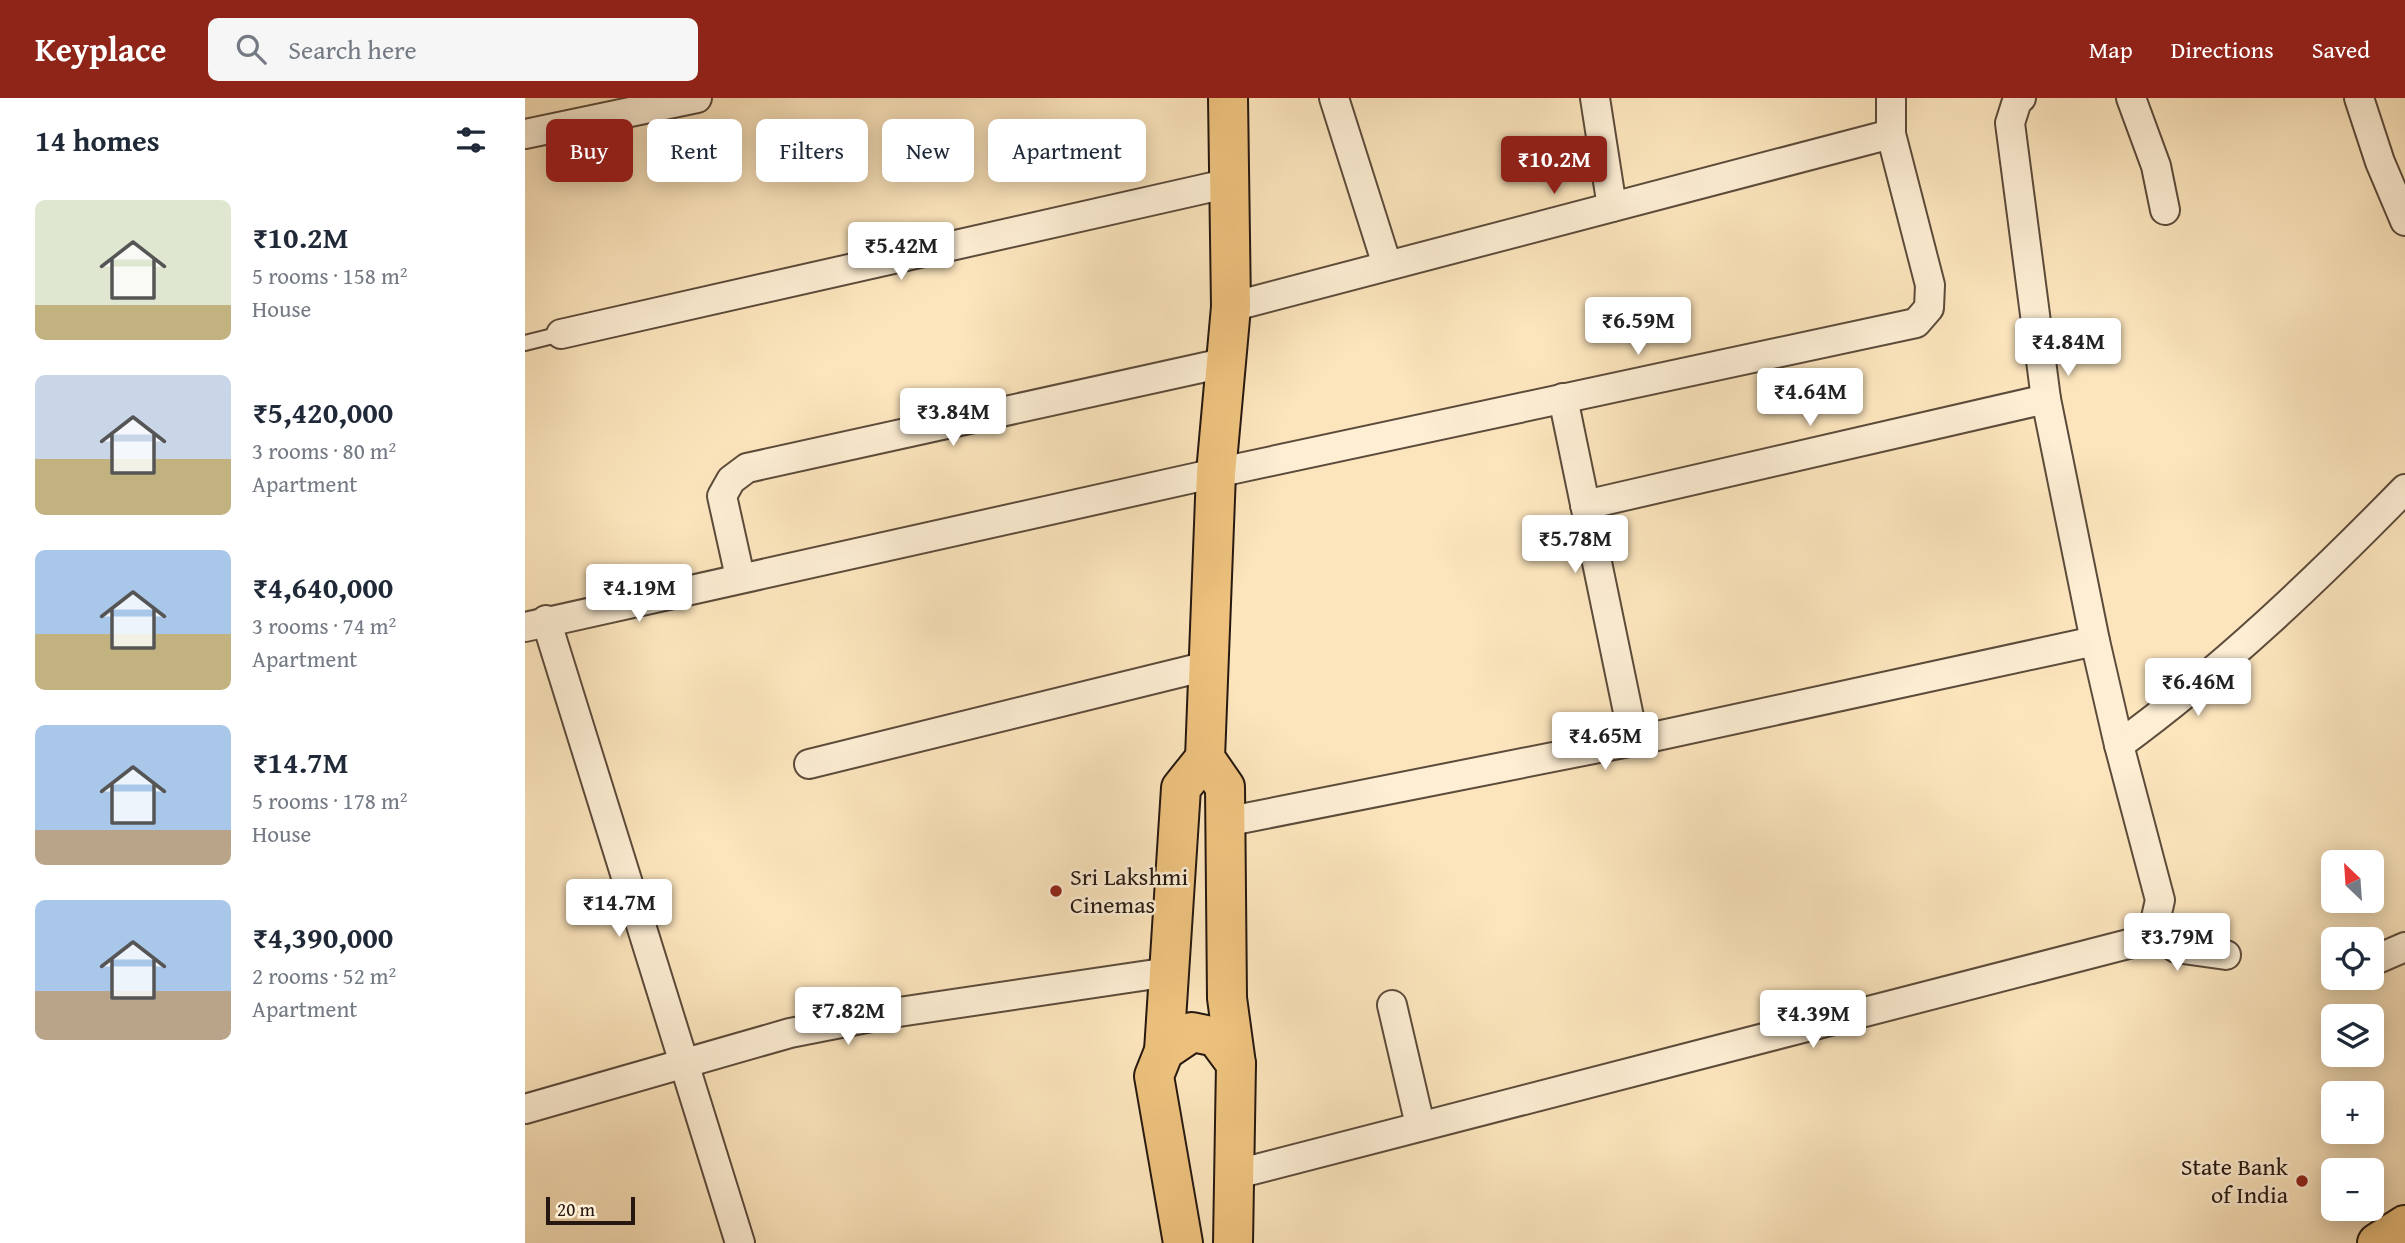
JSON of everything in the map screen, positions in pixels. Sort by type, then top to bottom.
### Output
[{"type":"main road","points":[[1228,98],[1231,306],[1216,472],[1206,666],[1205,758],[1225,787],[1227,998],[1236,1064],[1233,1243]]},
{"type":"main road","points":[[1183,1243],[1154,1076],[1164,1051],[1181,788],[1205,758]]},
{"type":"main road","points":[[1164,1051],[1192,1032],[1216,1037],[1236,1064]]},
{"type":"main road","points":[[2377,1243],[2405,1225]]},
{"type":"street","points":[[525,134],[697,98]]},
{"type":"street","points":[[1334,98],[1387,265]]},
{"type":"street","points":[[1595,98],[1612,207]]},
{"type":"street","points":[[740,1243],[684,1064],[535,623],[1216,472],[1916,323],[1929,308],[1930,285],[1891,134],[1891,98]]},
{"type":"street","points":[[1233,1175],[2140,941],[2153,931],[2160,900],[2095,641],[2046,399],[2010,122],[2017,101],[2021,98]]},
{"type":"street","points":[[2131,98],[2156,166],[2165,210]]},
{"type":"street","points":[[2359,98],[2380,162],[2405,221]]},
{"type":"street","points":[[1231,306],[1891,134]]},
{"type":"street","points":[[561,334],[1230,183]]},
{"type":"street","points":[[740,577],[722,496],[731,480],[747,468],[1228,362]]},
{"type":"street","points":[[1563,398],[1635,741]]},
{"type":"street","points":[[1585,505],[2046,399]]},
{"type":"street","points":[[2119,745],[2183,698],[2306,589],[2405,489]]},
{"type":"street","points":[[1225,822],[1635,741],[2095,641]]},
{"type":"street","points":[[809,764],[1206,666]]},
{"type":"street","points":[[2153,931],[2176,948],[2226,955]]},
{"type":"street","points":[[2384,956],[2405,947]]},
{"type":"street","points":[[525,1110],[790,1033],[892,1013],[1169,972]]},
{"type":"street","points":[[1392,1005],[1420,1125]]},
{"type":"lane","points":[[525,342],[561,334]]},
{"type":"place","name":"Sri Lakshmi Cinemas","points":[[1056,891]]},
{"type":"place","name":"State Bank of India","points":[[2302,1181]]}]
